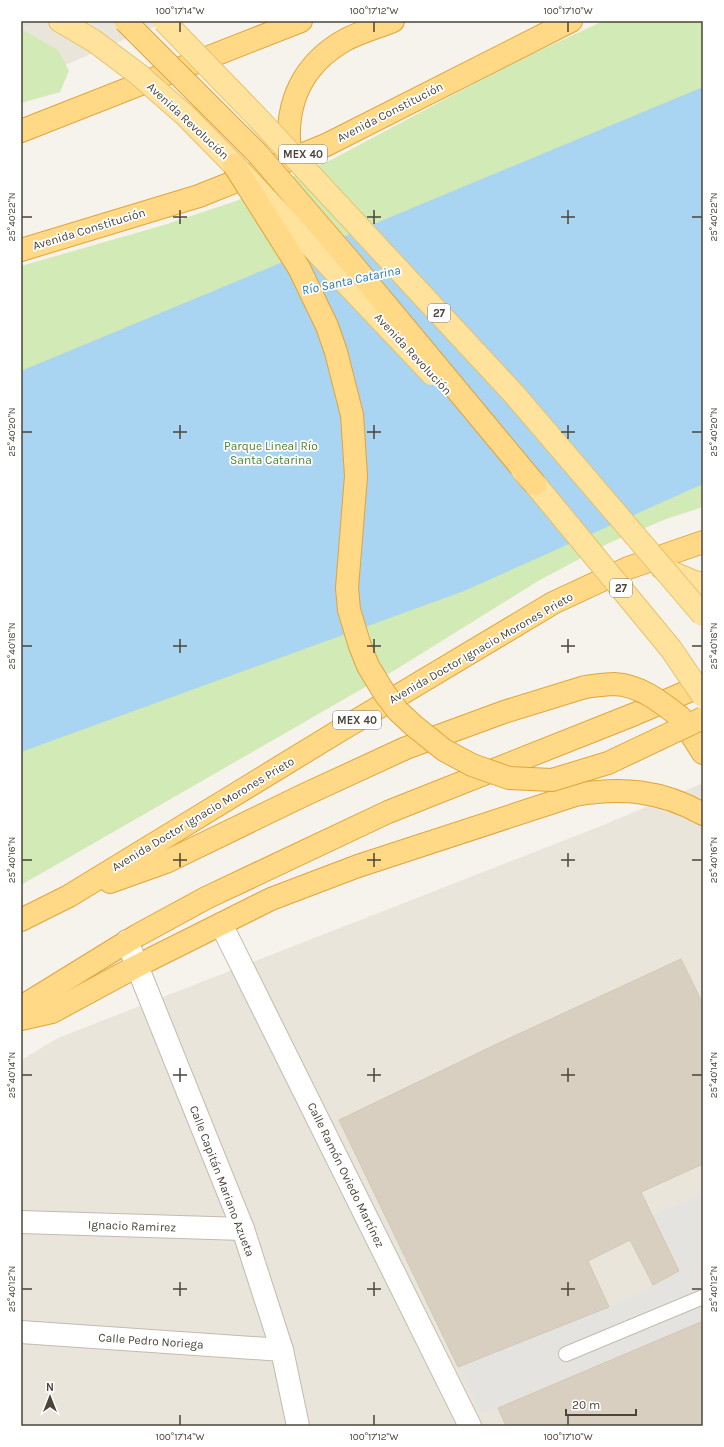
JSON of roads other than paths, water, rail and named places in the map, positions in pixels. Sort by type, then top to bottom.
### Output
[{"type":"highway","points":[[125,21],[258,154],[349,260],[535,484]]},
{"type":"highway","points":[[21,131],[301,21]]},
{"type":"highway","points":[[290,153],[288,136],[292,104],[306,74],[328,51],[348,39],[393,21]]},
{"type":"highway","name":"Avenida Constitución","points":[[21,250],[199,196],[326,145],[571,21]]},
{"type":"highway","points":[[234,165],[299,268],[327,326],[336,352],[352,415],[356,476],[347,588],[349,610],[368,666],[385,694],[398,711],[444,750],[472,765],[509,778],[552,780],[608,763],[703,718]]},
{"type":"highway","name":"Avenida Doctor Ignacio Morones Prieto","points":[[21,920],[69,896],[338,731],[553,603],[628,568],[703,542]]},
{"type":"highway","points":[[69,896],[166,862],[304,795],[406,748],[504,712],[585,687],[614,684],[636,688],[656,698],[680,718],[703,753]]},
{"type":"highway","points":[[21,1007],[127,941],[206,898],[388,812],[635,714],[703,685]]},
{"type":"highway","points":[[21,1019],[52,1012],[137,966],[271,899],[358,866],[575,795],[597,791],[619,790],[640,792],[662,796],[682,803],[703,814]]},
{"type":"main road","name":"Avenida Revolución","points":[[60,21],[94,41],[138,74],[186,116],[234,165],[535,484],[671,649],[703,696]]},
{"type":"main road","name":"27","points":[[164,21],[290,153],[514,394],[703,616]]},
{"type":"main road","points":[[662,568],[692,581],[703,584]]},
{"type":"street","name":"Calle Ramón Oviedo Martínez","points":[[221,924],[470,1426]]},
{"type":"street","name":"Calle Capitán Mariano Azueta","points":[[127,941],[243,1229],[282,1350],[298,1426]]},
{"type":"street","name":"Ignacio Ramirez","points":[[21,1222],[243,1229]]},
{"type":"street","name":"Calle Pedro Noriega","points":[[21,1332],[282,1350]]},
{"type":"lane","points":[[566,1354],[703,1297]]},
{"type":"water","name":"Río Santa Catarina","points":[[703,87],[703,484],[464,591],[21,752],[21,371]]},
{"type":"park label","name":"Parque Lineal Río Santa Catarina","points":[[271,453]]}]
